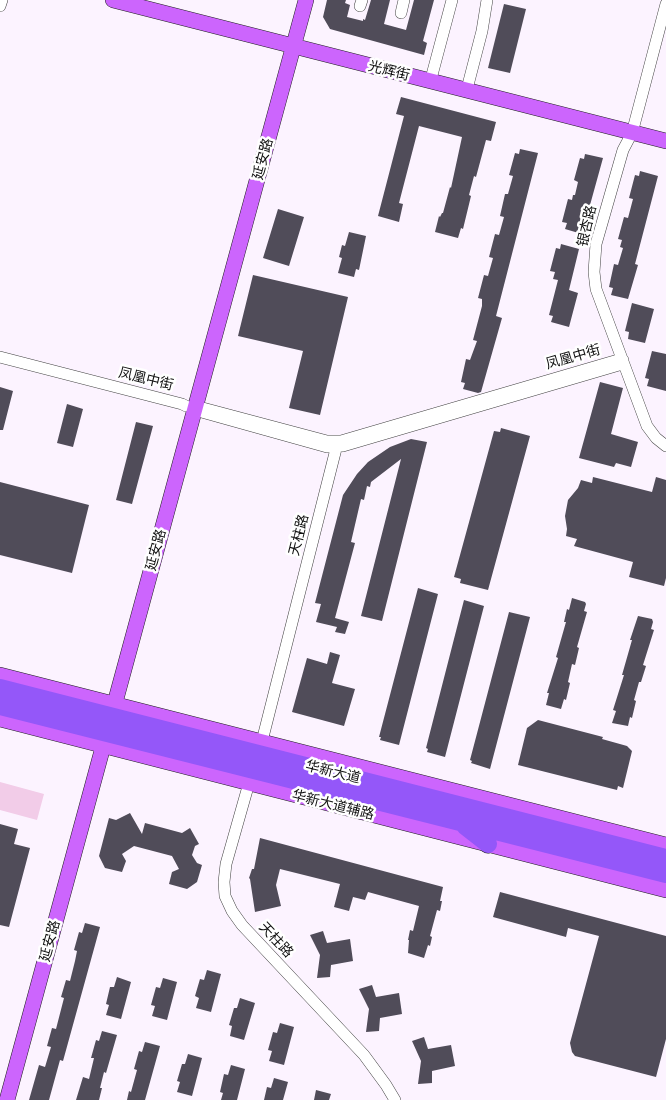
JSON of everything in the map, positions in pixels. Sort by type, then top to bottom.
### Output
[{"type":"highway","name":"华新大道","points":[[0,688],[104,723],[256,762],[458,821],[666,874]]},
{"type":"highway","name":"华新大道","points":[[0,706],[104,723]]},
{"type":"highway","name":"华新大道","points":[[256,762],[561,824],[666,858]]},
{"type":"highway","points":[[458,821],[488,844]]},
{"type":"main road","name":"光辉街","points":[[113,0],[432,75],[633,130],[666,141]]},
{"type":"main road","name":"光辉街","points":[[136,0],[290,42],[633,130],[666,135]]},
{"type":"main road","name":"延安路","points":[[290,42],[296,0]]},
{"type":"main road","name":"延安路","points":[[0,1090],[104,723],[290,42],[306,0]]},
{"type":"main road","name":"华新大道辅路","points":[[0,676],[104,723],[256,762],[488,844],[666,890]]},
{"type":"main road","name":"华新大道辅路","points":[[0,719],[104,723]]},
{"type":"main road","name":"延安路","points":[[6,1100],[104,723]]},
{"type":"main road","points":[[561,824],[666,845]]},
{"type":"street","points":[[0,6],[2,0]]},
{"type":"street","points":[[401,13],[404,0]]},
{"type":"street","points":[[432,75],[452,0]]},
{"type":"street","points":[[468,85],[482,31],[487,0]]},
{"type":"street","name":"银杏路","points":[[666,4],[633,130],[623,150],[596,244],[594,272],[596,289],[648,426],[656,438],[666,446]]},
{"type":"street","name":"凤凰中街","points":[[0,357],[190,407]]},
{"type":"street","name":"凤凰中街","points":[[0,363],[181,407],[198,407],[338,444],[623,360]]},
{"type":"street","name":"天柱路","points":[[338,444],[256,762],[226,864],[224,882],[229,904],[242,925],[364,1055],[395,1100]]},
{"type":"shaded area","points":[[0,782],[44,794],[37,820],[0,810]]},
{"type":"building","points":[[327,0],[346,0],[345,3],[350,5],[347,17],[363,21],[363,19],[365,20],[371,0],[390,0],[384,24],[406,30],[414,0],[434,0],[423,41],[427,43],[424,55],[330,29],[323,17]]},
{"type":"building","points":[[504,4],[526,9],[510,73],[488,68]]},
{"type":"building","points":[[401,97],[496,122],[491,141],[486,140],[476,177],[474,176],[463,229],[461,228],[458,238],[435,232],[439,216],[443,213],[451,188],[462,137],[419,126],[399,203],[403,204],[399,222],[378,216],[404,116],[396,114]]},
{"type":"building","points":[[520,149],[538,153],[496,316],[502,318],[481,392],[478,393],[463,389],[465,383],[461,382],[466,359],[470,360],[477,341],[473,340],[482,306],[482,299],[478,298],[484,275],[488,276],[493,258],[489,257],[495,234],[499,235],[504,217],[500,216],[505,194],[508,194],[513,176],[509,175],[515,153],[519,154]]},
{"type":"building","points":[[585,154],[603,158],[582,234],[565,229],[567,223],[562,222],[568,199],[572,200],[573,195],[575,195],[578,182],[574,180],[580,158],[584,159]]},
{"type":"building","points":[[640,171],[658,176],[635,264],[638,265],[628,299],[611,295],[613,288],[609,287],[614,264],[618,265],[623,248],[620,247],[622,240],[618,239],[624,217],[628,218],[633,199],[629,198],[635,175],[639,176]]},
{"type":"building","points":[[278,209],[304,217],[289,266],[263,258]]},
{"type":"building","points":[[349,232],[366,236],[359,270],[356,269],[354,277],[338,273],[342,258],[339,257],[342,245],[345,246]]},
{"type":"building","points":[[561,244],[579,249],[569,290],[578,293],[569,327],[551,322],[553,316],[549,315],[558,280],[553,279],[555,272],[550,271],[556,248],[560,249]]},
{"type":"building","points":[[253,275],[348,297],[320,415],[289,408],[303,351],[238,336]]},
{"type":"building","points":[[632,303],[654,309],[645,343],[628,339],[629,332],[625,331]]},
{"type":"building","points":[[652,351],[666,354],[666,391],[647,386],[649,379],[645,378]]},
{"type":"building","points":[[600,382],[623,388],[611,434],[638,442],[631,467],[616,463],[614,467],[579,458]]},
{"type":"building","points":[[0,387],[13,391],[3,430],[0,430]]},
{"type":"building","points":[[67,404],[83,409],[73,447],[57,443]]},
{"type":"building","points":[[136,422],[153,426],[132,504],[116,500]]},
{"type":"building","points":[[501,428],[530,436],[488,590],[460,583],[461,579],[454,577],[494,431],[500,432]]},
{"type":"building","points":[[411,439],[427,442],[382,621],[361,616],[401,459],[371,482],[370,487],[367,486],[364,500],[361,499],[351,542],[355,543],[335,618],[349,622],[345,634],[335,632],[337,627],[316,622],[321,604],[315,603],[343,495],[357,474],[368,462],[390,447]]},
{"type":"building","points":[[593,477],[652,492],[656,477],[666,480],[666,578],[664,586],[629,577],[633,562],[574,546],[577,539],[566,536],[565,516],[568,500],[578,488],[581,480],[592,483]]},
{"type":"building","points":[[0,482],[89,505],[72,573],[0,555]]},
{"type":"building","points":[[418,588],[438,594],[399,745],[380,740],[381,737],[379,737]]},
{"type":"building","points":[[572,598],[585,602],[584,611],[587,612],[577,647],[579,648],[575,665],[572,664],[566,700],[564,699],[561,709],[546,705],[549,693],[547,693],[558,658],[556,657],[566,622],[564,622],[567,609],[569,610]]},
{"type":"building","points":[[464,600],[484,606],[445,757],[427,752],[428,749],[426,748]]},
{"type":"building","points":[[509,612],[530,617],[490,769],[471,763],[472,761],[470,760]]},
{"type":"building","points":[[638,616],[652,619],[651,629],[654,630],[643,665],[646,666],[634,700],[636,701],[632,718],[630,717],[628,726],[612,723],[616,711],[613,710],[624,675],[622,675],[632,640],[630,640]]},
{"type":"building","points":[[330,652],[340,655],[332,683],[355,689],[344,726],[292,712],[307,658],[327,664]]},
{"type":"building","points":[[538,720],[603,737],[602,739],[627,746],[632,751],[623,788],[618,786],[617,790],[518,765],[527,728]]},
{"type":"building","points":[[130,813],[142,834],[145,823],[182,833],[190,828],[199,844],[195,846],[192,855],[197,863],[202,865],[197,882],[187,889],[169,884],[172,872],[179,869],[172,856],[134,846],[122,854],[126,861],[122,872],[105,868],[99,856],[109,818],[116,820]]},
{"type":"building","points":[[0,824],[18,829],[14,844],[30,848],[9,927],[0,925]]},
{"type":"building","points":[[260,838],[443,887],[440,911],[437,910],[430,936],[432,937],[430,946],[428,945],[424,958],[408,953],[410,930],[413,931],[419,906],[368,892],[365,900],[353,897],[349,911],[334,907],[340,884],[280,869],[276,885],[281,906],[255,912],[249,878],[252,869],[254,869]]},
{"type":"building","points":[[500,892],[666,936],[666,1039],[656,1077],[575,1056],[570,1043],[599,936],[568,928],[566,937],[493,917]]},
{"type":"building","points":[[85,923],[100,927],[63,1061],[60,1060],[49,1100],[29,1100],[39,1065],[45,1067],[51,1047],[47,1046],[52,1028],[56,1029],[64,998],[61,997],[66,980],[70,981],[77,951],[74,950],[79,932],[82,933]]},
{"type":"building","points":[[323,931],[327,943],[350,939],[353,961],[331,965],[330,977],[317,978],[320,955],[310,935]]},
{"type":"building","points":[[207,970],[221,974],[211,1012],[196,1008],[199,998],[195,996],[200,979],[204,980]]},
{"type":"building","points":[[117,977],[131,982],[121,1019],[106,1015],[109,1005],[106,1004],[110,987],[114,987]]},
{"type":"building","points":[[163,978],[177,982],[167,1020],[152,1016],[155,1006],[151,1005],[156,987],[160,988]]},
{"type":"building","points":[[372,985],[376,997],[399,993],[402,1014],[380,1018],[379,1031],[366,1032],[369,1009],[359,989]]},
{"type":"building","points":[[240,998],[255,1003],[244,1040],[230,1036],[232,1026],[229,1025],[234,1008],[237,1008]]},
{"type":"building","points":[[280,1023],[294,1027],[284,1065],[269,1061],[272,1051],[268,1050],[273,1032],[277,1033]]},
{"type":"building","points":[[102,1031],[117,1035],[106,1073],[104,1072],[99,1100],[76,1100],[83,1077],[89,1079],[94,1058],[91,1058],[96,1040],[99,1041]]},
{"type":"building","points":[[424,1037],[428,1049],[451,1045],[455,1066],[432,1071],[432,1083],[418,1084],[421,1061],[412,1041]]},
{"type":"building","points":[[145,1042],[160,1046],[145,1100],[127,1100],[137,1070],[134,1069],[139,1051],[142,1052]]},
{"type":"building","points":[[188,1054],[202,1058],[192,1096],[177,1092],[180,1082],[177,1081],[182,1064],[185,1064]]},
{"type":"building","points":[[231,1065],[245,1069],[237,1100],[221,1100],[223,1093],[220,1092],[224,1074],[228,1075]]},
{"type":"building","points":[[274,1078],[288,1082],[283,1100],[264,1100],[267,1087],[271,1088]]},
{"type":"building","points":[[316,1090],[331,1094],[329,1100],[314,1100]]}]
